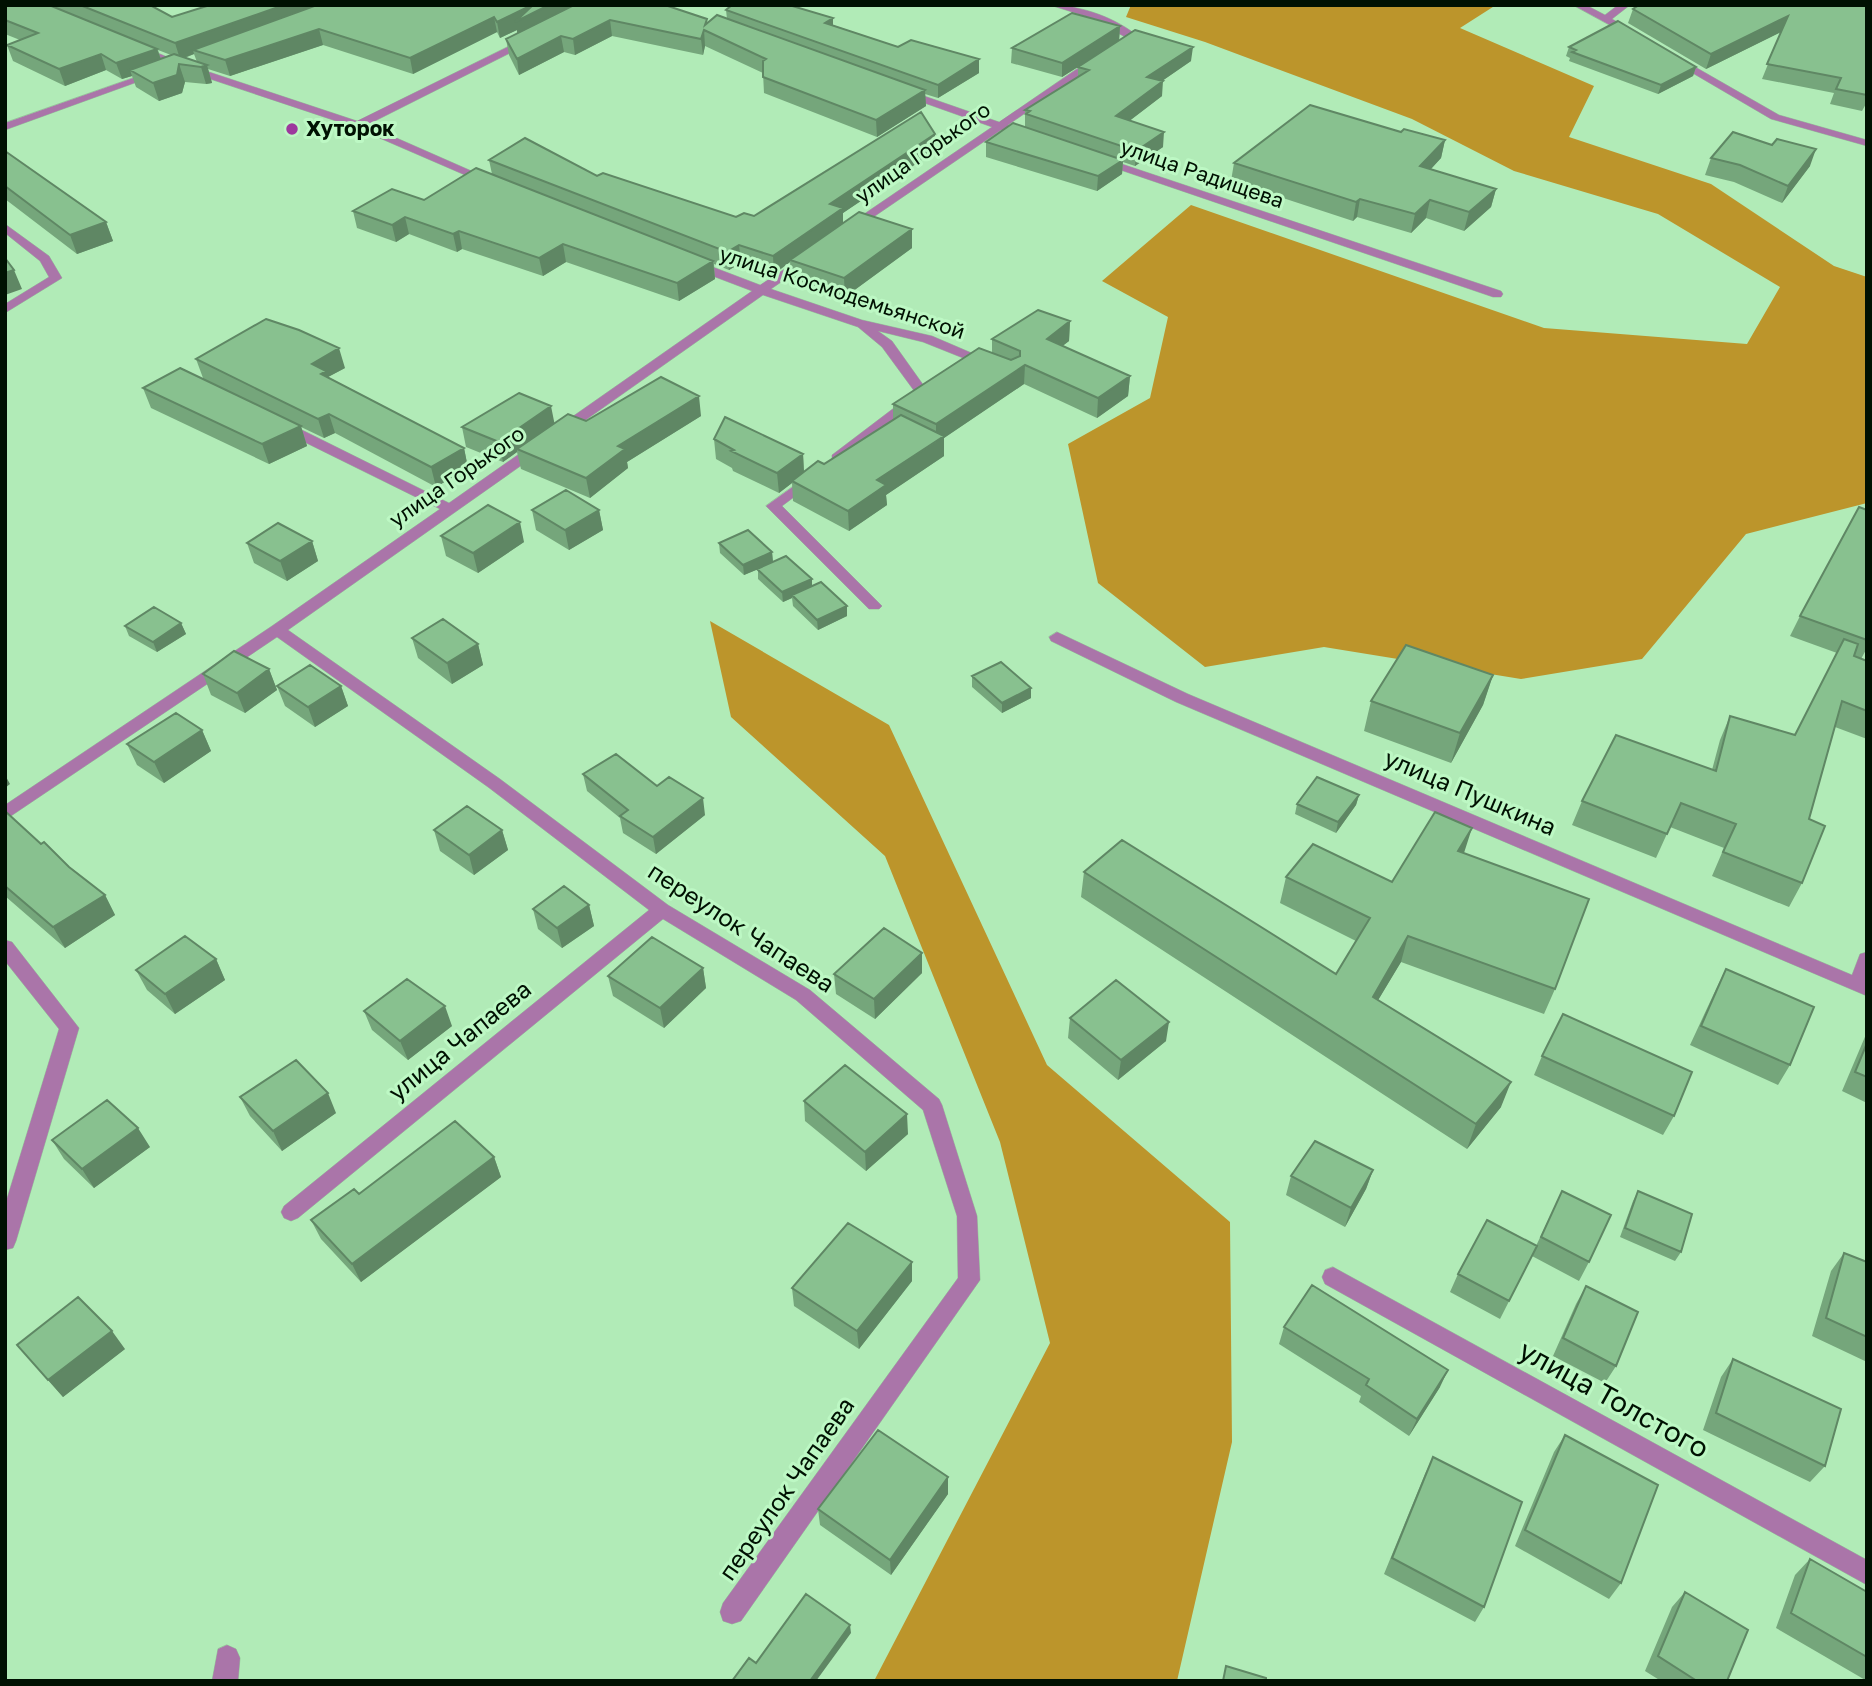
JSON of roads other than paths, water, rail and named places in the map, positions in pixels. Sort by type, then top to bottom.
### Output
[{"type":"street","name":"улица Горького","points":[[840,236],[1004,128],[1111,51],[1135,38],[1091,15],[1055,5]]},
{"type":"street","points":[[1578,5],[1607,18],[1649,43]]},
{"type":"street","points":[[1607,18],[1625,5]]},
{"type":"street","points":[[358,125],[537,35]]},
{"type":"street","points":[[130,46],[178,65],[358,125],[494,184]]},
{"type":"street","points":[[1660,50],[1775,117],[1867,143]]},
{"type":"street","points":[[5,127],[203,57]]},
{"type":"street","points":[[893,89],[1004,128]]},
{"type":"street","name":"улица Радищева","points":[[1090,156],[1497,294]]},
{"type":"street","points":[[5,227],[45,259],[56,278],[5,309]]},
{"type":"street","name":"улица Горького","points":[[5,814],[277,630],[817,251]]},
{"type":"street","name":"улица Космодемьянской","points":[[685,260],[761,290],[858,323],[927,339],[999,368]]},
{"type":"street","points":[[858,323],[887,344],[922,393],[774,506],[874,606]]},
{"type":"street","points":[[266,418],[449,508]]},
{"type":"street","name":"переулок Чапаева","points":[[277,630],[494,783],[662,911],[803,995],[932,1105],[967,1216],[968,1280],[732,1612]]},
{"type":"street","name":"улица Пушкина","points":[[1057,637],[1182,698],[1862,987]]},
{"type":"street","name":"улица Чапаева","points":[[291,1212],[662,911]]},
{"type":"street","points":[[5,947],[69,1028],[5,1241]]},
{"type":"street","points":[[1862,987],[1867,960]]},
{"type":"street","name":"улица Толстого","points":[[1333,1278],[1867,1573]]},
{"type":"place","name":"Хуторок","points":[[292,129]]}]
